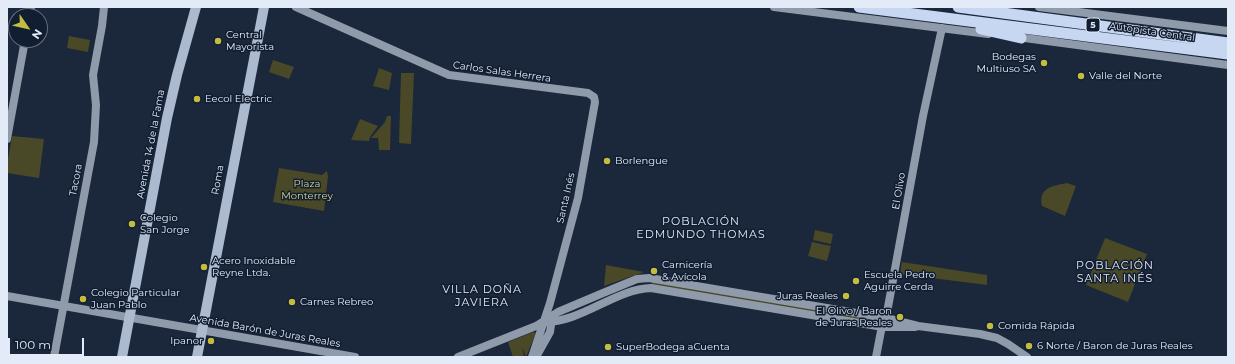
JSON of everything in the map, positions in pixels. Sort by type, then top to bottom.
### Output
[{"type":"highway","name":"Autopista Central","points":[[859,7],[1228,54]]},
{"type":"highway","name":"Autopista Central","points":[[958,7],[1228,43]]},
{"type":"highway","points":[[918,14],[1021,38]]},
{"type":"main road","name":"Avenida 14 de la Fama","points":[[122,357],[167,118],[196,7]]},
{"type":"main road","name":"Roma","points":[[197,357],[264,7]]},
{"type":"main road","points":[[260,24],[270,7]]},
{"type":"street","name":"Tacora","points":[[54,357],[94,142],[96,105],[93,75],[104,7]]},
{"type":"street","name":"Carlos Salas Herrera","points":[[296,7],[449,75],[588,93],[594,97]]},
{"type":"street","points":[[774,7],[1228,65]]},
{"type":"street","points":[[1039,7],[1228,31]]},
{"type":"street","name":"El Olivo","points":[[876,357],[886,318],[923,116],[942,28]]},
{"type":"street","points":[[7,139],[24,48]]},
{"type":"street","name":"Santa Inés","points":[[536,357],[548,337],[550,303],[578,198],[595,102],[594,97]]},
{"type":"street","points":[[648,278],[652,288]]},
{"type":"street","points":[[458,357],[549,320],[582,301],[637,279],[648,278],[886,318],[918,326],[980,334],[997,338],[1027,357]]},
{"type":"street","points":[[549,320],[568,318],[637,290],[652,288],[883,327],[906,328],[918,326]]},
{"type":"street","name":"Avenida Barón de Juras Reales","points":[[7,296],[355,357]]},
{"type":"street","name":"Santa Inés","points":[[532,357],[549,320]]},
{"type":"green space","points":[[69,36],[90,40],[88,52],[67,48]]},
{"type":"green space","points":[[273,60],[294,67],[289,79],[269,72]]},
{"type":"green space","points":[[379,68],[392,73],[389,90],[373,86]]},
{"type":"green space","points":[[401,73],[414,73],[411,144],[399,143]]},
{"type":"green space","points":[[387,116],[391,116],[390,150],[379,150],[378,138],[371,138],[385,122]]},
{"type":"green space","points":[[360,119],[378,126],[370,137],[369,141],[351,140]]},
{"type":"green space","points":[[12,136],[44,139],[39,178],[7,173]]},
{"type":"green space","name":"Plaza Monterrey","points":[[279,168],[322,175],[327,171],[328,177],[324,211],[273,202]]},
{"type":"green space","points":[[1067,183],[1076,186],[1065,216],[1042,206],[1041,200],[1044,191],[1048,188]]},
{"type":"green space","points":[[815,230],[833,234],[831,244],[813,240]]},
{"type":"green space","points":[[1105,238],[1147,254],[1128,302],[1086,285]]},
{"type":"green space","points":[[812,242],[831,246],[827,261],[808,256]]},
{"type":"green space","points":[[902,262],[987,275],[987,285],[900,274]]},
{"type":"green space","points":[[606,265],[644,272],[604,286]]},
{"type":"green space","points":[[652,282],[882,319],[881,323],[652,286]]},
{"type":"green space","points":[[533,332],[536,333],[526,357],[522,347],[524,356],[513,357],[508,342]]},
{"type":"place","name":"Central Mayorista","points":[[218,41]]},
{"type":"place","name":"Bodegas Multiuso SA","points":[[1044,63]]},
{"type":"place","name":"Valle del Norte","points":[[1081,76]]},
{"type":"place","name":"Eecol Electric","points":[[197,99]]},
{"type":"place","name":"Borlengue","points":[[607,161]]},
{"type":"place","name":"Colegio San Jorge","points":[[132,224]]},
{"type":"place","name":"Acero Inoxidable Reyne Ltda.","points":[[204,267]]},
{"type":"place","name":"Carnicería & Avícola","points":[[654,271]]},
{"type":"place","name":"Escuela Pedro Aguirre Cerda","points":[[856,281]]},
{"type":"place","name":"Juras Reales","points":[[846,296]]},
{"type":"place","name":"Colegio Particular Juan Pablo","points":[[83,299]]},
{"type":"place","name":"Carnes Rebreo","points":[[292,302]]},
{"type":"place","name":"El Olivo / Baron de Juras Reales","points":[[900,317]]},
{"type":"place","name":"Comida Rápida","points":[[990,326]]},
{"type":"place","name":"Ipanor","points":[[211,341]]},
{"type":"place","name":"6 Norte / Baron de Juras Reales","points":[[1029,346]]},
{"type":"place","name":"SuperBodega aCuenta","points":[[608,347]]},
{"type":"district","name":"POBLACIÓN EDMUNDO THOMAS","points":[[701,228]]},
{"type":"district","name":"POBLACIÓN SANTA INÉS","points":[[1115,272]]},
{"type":"district","name":"VILLA DOÑA JAVIERA","points":[[482,296]]}]
